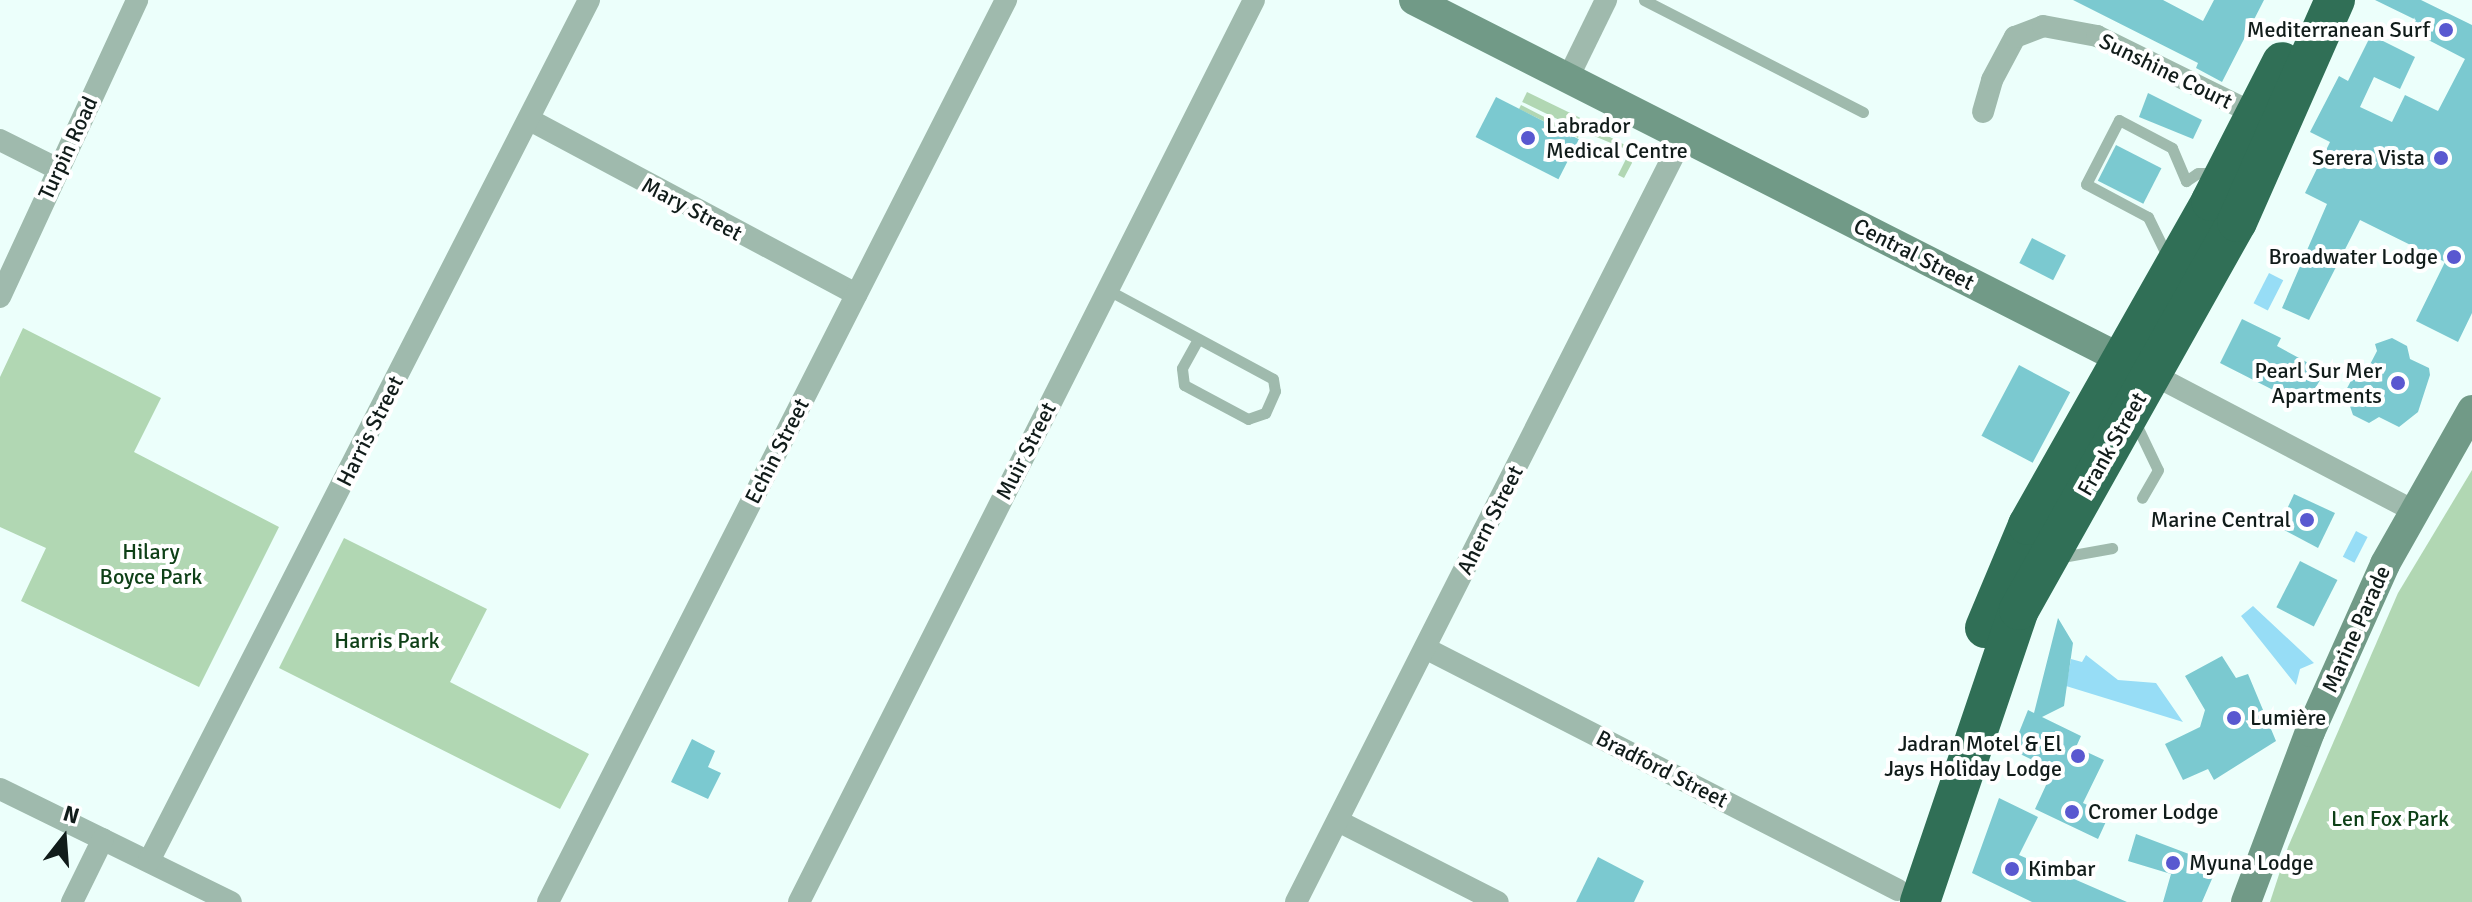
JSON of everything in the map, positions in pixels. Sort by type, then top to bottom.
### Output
[{"type":"highway","name":"Frank Street","points":[[1904,898],[2005,645],[2045,559],[2131,413],[2136,366],[2173,267],[2257,115],[2309,0]]},
{"type":"highway","name":"Frank Street","points":[[1904,898],[2009,563],[2136,366],[2237,222],[2335,0]]},
{"type":"main road","name":"Central Street","points":[[1414,0],[2136,366]]},
{"type":"main road","name":"Marine Parade","points":[[2246,902],[2310,732],[2412,510],[2472,410]]},
{"type":"street","name":"Turpin Road","points":[[0,297],[137,0]]},
{"type":"street","name":"Harris Street","points":[[149,861],[589,0]]},
{"type":"street","name":"Echin Street","points":[[548,902],[1006,0]]},
{"type":"street","name":"Muir Street","points":[[799,902],[1254,0]]},
{"type":"street","points":[[1568,78],[1606,0]]},
{"type":"street","name":"Sunshine Court","points":[[1983,112],[1992,80],[2015,37],[2043,26],[2097,36],[2257,115]]},
{"type":"street","name":"Mary Street","points":[[530,120],[856,294]]},
{"type":"street","name":"Ahern Street","points":[[1296,902],[1683,137]]},
{"type":"street","points":[[0,140],[58,169]]},
{"type":"street","name":"Central Street","points":[[2136,366],[2412,510]]},
{"type":"street","name":"Bradford Street","points":[[1425,648],[1904,898]]},
{"type":"street","points":[[0,789],[231,902]]},
{"type":"street","points":[[1338,821],[1498,902]]},
{"type":"street","points":[[72,902],[103,839]]},
{"type":"lane","points":[[1644,0],[1863,112]]},
{"type":"lane","points":[[2173,267],[2148,217],[2086,184],[2119,120],[2172,148],[2186,181],[2198,173],[2226,174]]},
{"type":"lane","points":[[1108,290],[1273,379],[1275,391],[1265,413],[1248,419],[1184,385],[1182,368],[1198,339]]},
{"type":"lane","points":[[2131,413],[2158,470],[2142,498]]},
{"type":"lane","points":[[2045,559],[2112,548]]},
{"type":"green space","points":[[1527,92],[1580,118],[1575,128],[1522,102]]},
{"type":"green space","points":[[1521,105],[1579,135],[1578,138],[1519,109]]},
{"type":"green space","points":[[1585,124],[1627,146],[1632,163],[1624,178],[1618,175],[1626,159],[1623,148],[1582,131]]},
{"type":"green space","name":"Hilary Boyce Park","points":[[23,328],[161,398],[134,452],[279,527],[199,687],[21,601],[46,548],[0,527],[0,377]]},
{"type":"green space","name":"Len Fox Park","points":[[2472,470],[2472,902],[2270,902],[2288,847],[2398,593]]},
{"type":"green space","name":"Harris Park","points":[[344,538],[487,609],[450,682],[589,754],[560,809],[279,668]]},
{"type":"water","points":[[2269,273],[2283,280],[2268,311],[2254,303]]},
{"type":"water","points":[[2356,531],[2368,537],[2354,563],[2343,557]]},
{"type":"water","points":[[2253,606],[2314,663],[2300,669],[2296,685],[2241,616]]},
{"type":"water","points":[[2086,655],[2118,680],[2156,683],[2183,722],[2066,686],[2071,659],[2082,662]]},
{"type":"building","points":[[2073,0],[2163,0],[2203,21],[2214,0],[2264,0],[2222,82],[2196,68],[2198,63]]},
{"type":"building","points":[[2375,0],[2421,0],[2472,25],[2472,313],[2458,342],[2416,321],[2445,262],[2360,220],[2309,320],[2282,308],[2327,204],[2305,193],[2330,142],[2310,132],[2339,76],[2348,81],[2371,35],[2415,57],[2400,89],[2374,77],[2360,107],[2392,122],[2405,95],[2438,111],[2465,59],[2411,31],[2416,20]]},
{"type":"building","points":[[2148,93],[2202,120],[2193,139],[2139,117]]},
{"type":"building","name":"Labrador Medical Centre","points":[[1496,97],[1579,139],[1558,179],[1476,137]]},
{"type":"building","points":[[2116,145],[2161,168],[2143,204],[2098,181]]},
{"type":"building","points":[[2032,238],[2066,255],[2053,280],[2019,263]]},
{"type":"building","points":[[2242,319],[2281,338],[2277,346],[2325,372],[2308,400],[2284,389],[2281,394],[2220,363]]},
{"type":"building","name":"Pearl Sur Mer Apartments","points":[[2392,338],[2407,346],[2410,359],[2429,368],[2430,375],[2418,412],[2399,427],[2379,417],[2369,423],[2353,415],[2345,392],[2353,377],[2364,376],[2377,351],[2375,344]]},
{"type":"building","points":[[2019,365],[2070,392],[2033,463],[1981,436]]},
{"type":"building","name":"Marine Central","points":[[2294,494],[2335,513],[2318,548],[2284,530],[2281,522]]},
{"type":"building","points":[[2300,561],[2337,580],[2314,626],[2276,607]]},
{"type":"building","points":[[2058,618],[2073,643],[2064,706],[2042,717],[2081,736],[2076,747],[2104,760],[2083,803],[2109,815],[2098,839],[2035,809],[2053,770],[2012,750],[2028,710],[2034,713]]},
{"type":"building","name":"Lumière","points":[[2222,656],[2236,678],[2248,674],[2276,741],[2214,780],[2208,769],[2183,780],[2165,744],[2200,727],[2205,710],[2185,676]]},
{"type":"building","points":[[692,739],[715,751],[708,767],[721,773],[708,799],[671,782]]},
{"type":"building","name":"Kimbar","points":[[1999,798],[2038,817],[2019,855],[2127,902],[2032,902],[1972,873]]},
{"type":"building","name":"Myuna Lodge","points":[[2136,834],[2218,865],[2202,902],[2163,902],[2171,874],[2128,861]]},
{"type":"building","points":[[1598,857],[1644,881],[1634,902],[1576,902]]},
{"type":"place","name":"Mediterranean Surf","points":[[2446,30]]},
{"type":"place","name":"Labrador Medical Centre","points":[[1528,138]]},
{"type":"place","name":"Serera Vista","points":[[2441,158]]},
{"type":"place","name":"Broadwater Lodge","points":[[2454,257]]},
{"type":"place","name":"Pearl Sur Mer Apartments","points":[[2398,383]]},
{"type":"place","name":"Marine Central","points":[[2307,520]]},
{"type":"place","name":"Lumière","points":[[2234,718]]},
{"type":"place","name":"Jadran Motel & El Jays Holiday Lodge","points":[[2078,756]]},
{"type":"place","name":"Cromer Lodge","points":[[2072,812]]},
{"type":"place","name":"Myuna Lodge","points":[[2173,863]]},
{"type":"place","name":"Kimbar","points":[[2012,869]]}]
